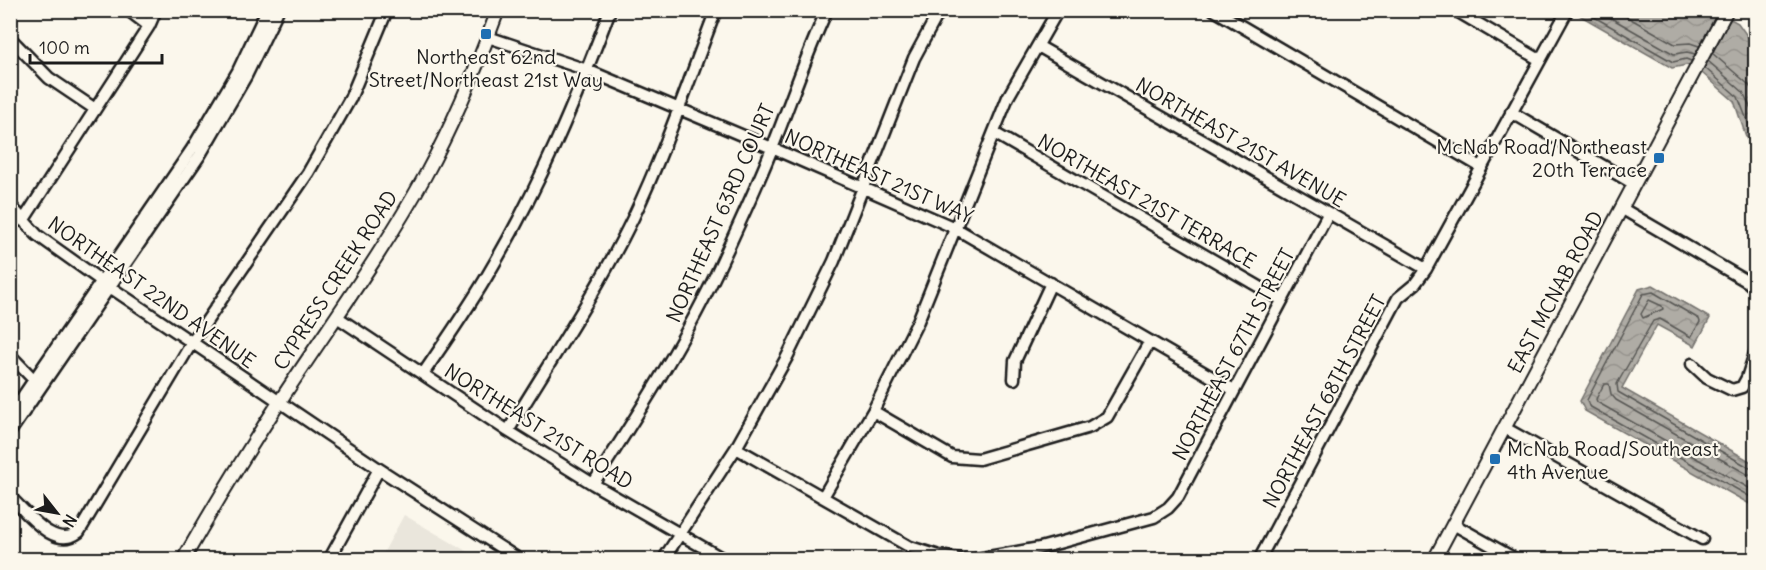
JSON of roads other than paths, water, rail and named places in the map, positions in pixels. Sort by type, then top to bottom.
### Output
[{"type":"street","points":[[128,10],[148,26]]},
{"type":"street","points":[[23,221],[156,10]]},
{"type":"street","points":[[210,130],[267,10]]},
{"type":"street","points":[[10,432],[38,384],[246,76],[278,10]]},
{"type":"street","points":[[10,496],[55,537],[69,538],[79,532],[191,344],[308,173],[350,99],[387,10]]},
{"type":"street","name":"CYPRESS CREEK ROAD","points":[[183,560],[219,496],[279,401],[390,236],[425,175],[454,117],[498,10]]},
{"type":"street","points":[[423,374],[490,272],[541,177],[610,10]]},
{"type":"street","points":[[508,430],[603,274],[628,227],[659,156],[716,10]]},
{"type":"street","name":"NORTHEAST 63RD COURT","points":[[593,484],[655,387],[693,322],[772,148],[814,37],[827,10]]},
{"type":"street","points":[[663,560],[736,448],[788,357],[834,261],[914,58],[940,10]]},
{"type":"street","points":[[823,497],[873,411],[918,321],[1008,98],[1058,10]]},
{"type":"street","points":[[1214,10],[1481,167]]},
{"type":"street","points":[[1455,10],[1540,60]]},
{"type":"street","name":"EAST MCNAB ROAD","points":[[1434,560],[1726,12]]},
{"type":"street","name":"NORTHEAST 68TH STREET","points":[[1259,560],[1398,298],[1415,284],[1426,269],[1566,13]]},
{"type":"street","points":[[10,38],[50,78],[95,109]]},
{"type":"street","name":"NORTHEAST 21ST WAY","points":[[488,38],[587,70],[955,228],[1234,390]]},
{"type":"street","name":"NORTHEAST 21ST AVENUE","points":[[1038,46],[1426,269]]},
{"type":"street","points":[[1511,112],[1634,184]]},
{"type":"street","name":"NORTHEAST 21ST TERRACE","points":[[994,134],[1282,300]]},
{"type":"street","name":"NORTHEAST 22ND AVENUE","points":[[10,205],[37,236],[106,285],[379,469],[520,560]]},
{"type":"street","points":[[1621,208],[1748,282],[1755,289]]},
{"type":"street","name":"NORTHEAST 67TH STREET","points":[[1041,554],[1154,517],[1178,498],[1328,214]]},
{"type":"street","points":[[1014,379],[1015,361],[1051,284]]},
{"type":"street","name":"NORTHEAST 21ST ROAD","points":[[337,317],[593,484],[725,560]]},
{"type":"street","points":[[873,411],[952,457],[979,459],[1090,427],[1107,417],[1150,341]]},
{"type":"street","points":[[1692,364],[1707,378],[1732,390],[1742,387],[1755,350]]},
{"type":"street","points":[[10,355],[38,384]]},
{"type":"street","points":[[10,415],[38,384]]},
{"type":"street","points":[[1505,428],[1702,538]]},
{"type":"street","points":[[736,448],[910,547],[939,556],[964,560]]},
{"type":"street","points":[[329,560],[379,469]]},
{"type":"street","points":[[1453,524],[1518,560]]},
{"type":"street","points":[[971,560],[1041,554]]},
{"type":"water","points":[[1572,11],[1717,11],[1738,23],[1755,47],[1755,163],[1734,101],[1702,73],[1687,65],[1672,68]]},
{"type":"water","points":[[1653,285],[1710,318],[1695,346],[1657,325],[1622,388],[1755,464],[1755,507],[1585,411],[1580,401],[1639,289]]},
{"type":"place","name":"Northeast 62nd Street/Northeast 21st Way","points":[[486,34]]},
{"type":"place","name":"McNab Road/Northeast 20th Terrace","points":[[1659,158]]},
{"type":"place","name":"McNab Road/Southeast 4th Avenue","points":[[1495,459]]}]
